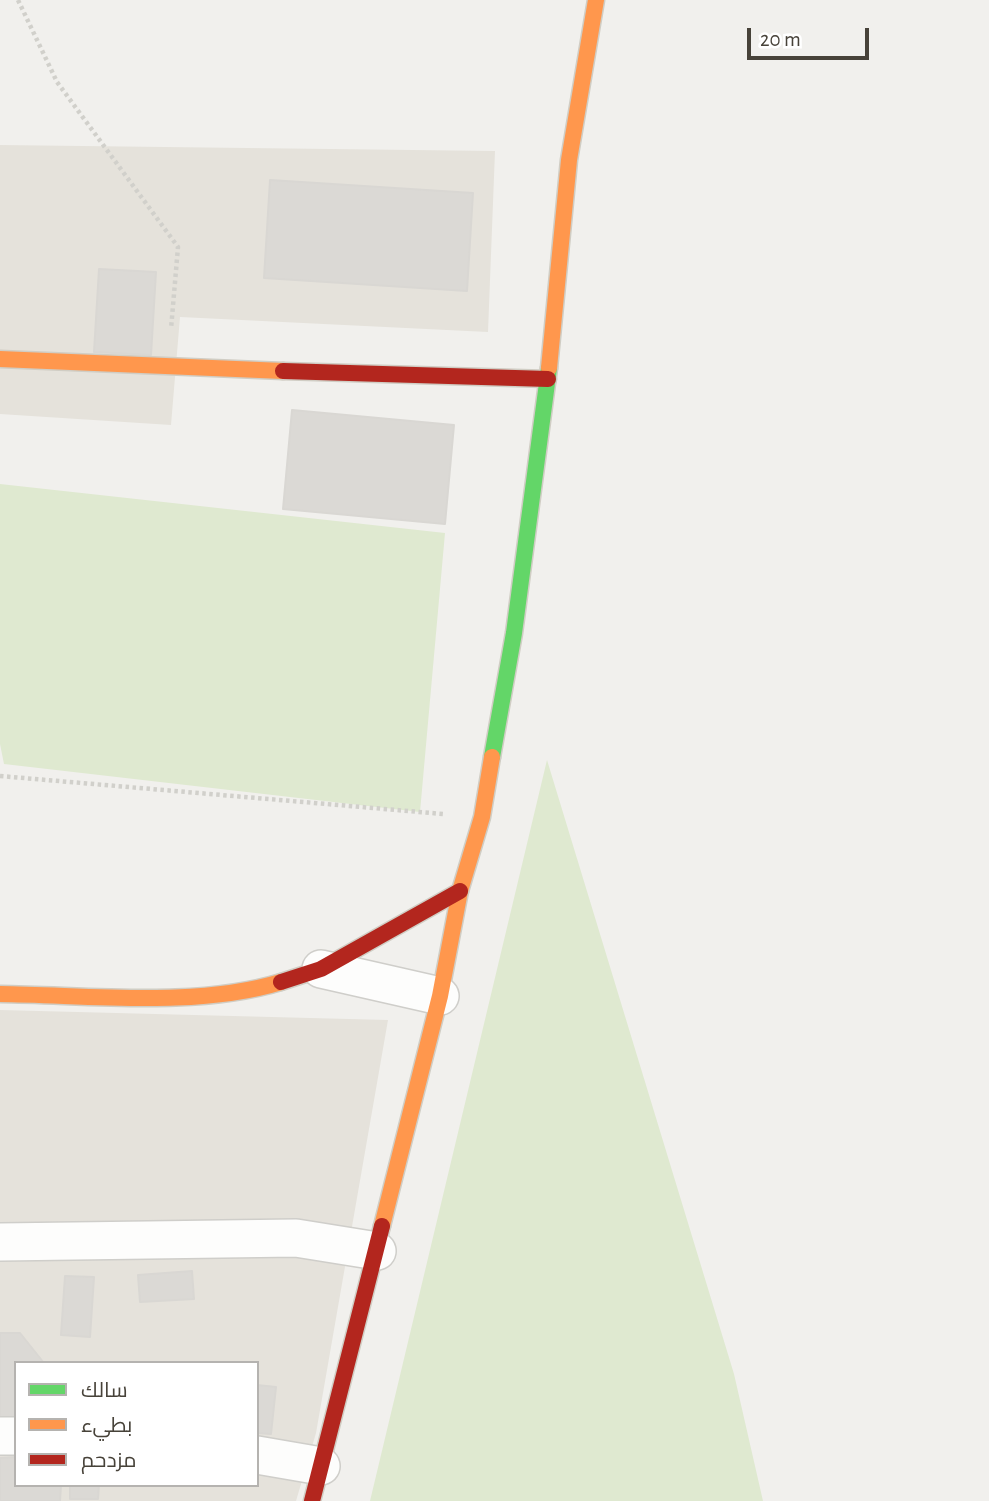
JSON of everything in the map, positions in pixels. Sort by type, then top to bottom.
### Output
[{"type":"street","points":[[312,1501],[440,996],[460,891],[482,817],[514,633],[548,379],[569,160],[597,0]]},
{"type":"street","points":[[0,359],[548,379]]},
{"type":"street","points":[[0,994],[211,996],[251,990],[321,969],[460,891]]},
{"type":"street","points":[[321,969],[440,996]]},
{"type":"street","points":[[0,1242],[296,1238],[377,1251]]},
{"type":"street","points":[[259,1455],[321,1465]]},
{"type":"path","points":[[18,0],[57,82],[178,247],[168,366]]},
{"type":"path","points":[[0,776],[482,817]]},
{"type":"shaded area","points":[[0,145],[495,151],[488,332],[180,317],[171,425],[0,414]]},
{"type":"shaded area","points":[[0,1010],[388,1020],[316,1433],[296,1501],[0,1501]]},
{"type":"green space","points":[[0,484],[445,533],[420,812],[4,764],[0,744]]},
{"type":"green space","points":[[547,760],[734,1374],[763,1501],[370,1501]]},
{"type":"building","points":[[270,180],[473,193],[467,291],[264,278]]},
{"type":"building","points":[[99,269],[156,272],[151,355],[94,352]]},
{"type":"building","points":[[292,410],[454,425],[445,524],[283,509]]},
{"type":"building","points":[[192,1271],[194,1299],[140,1302],[138,1275]]},
{"type":"building","points":[[65,1276],[94,1277],[90,1337],[61,1335]]},
{"type":"building","points":[[0,1333],[20,1333],[42,1361],[14,1361],[14,1427],[0,1427]]},
{"type":"building","points":[[259,1385],[276,1387],[271,1434],[259,1433]]},
{"type":"building","points":[[14,1457],[14,1487],[61,1487],[60,1501],[0,1501],[0,1458]]},
{"type":"building","points":[[70,1487],[99,1487],[98,1499],[70,1499]]},
{"type":"traffic: fast","points":[[492,757],[514,633],[549,368]]},
{"type":"traffic: slow","points":[[549,368],[569,160],[596,0]]},
{"type":"traffic: slow","points":[[0,359],[283,371]]},
{"type":"traffic: slow","points":[[382,1226],[440,996],[460,891],[482,817],[492,757]]},
{"type":"traffic: slow","points":[[0,994],[178,997],[214,995],[281,982]]},
{"type":"traffic: jam","points":[[283,371],[548,379]]},
{"type":"traffic: jam","points":[[281,982],[321,969],[460,891]]},
{"type":"traffic: jam","points":[[312,1501],[382,1226]]}]
